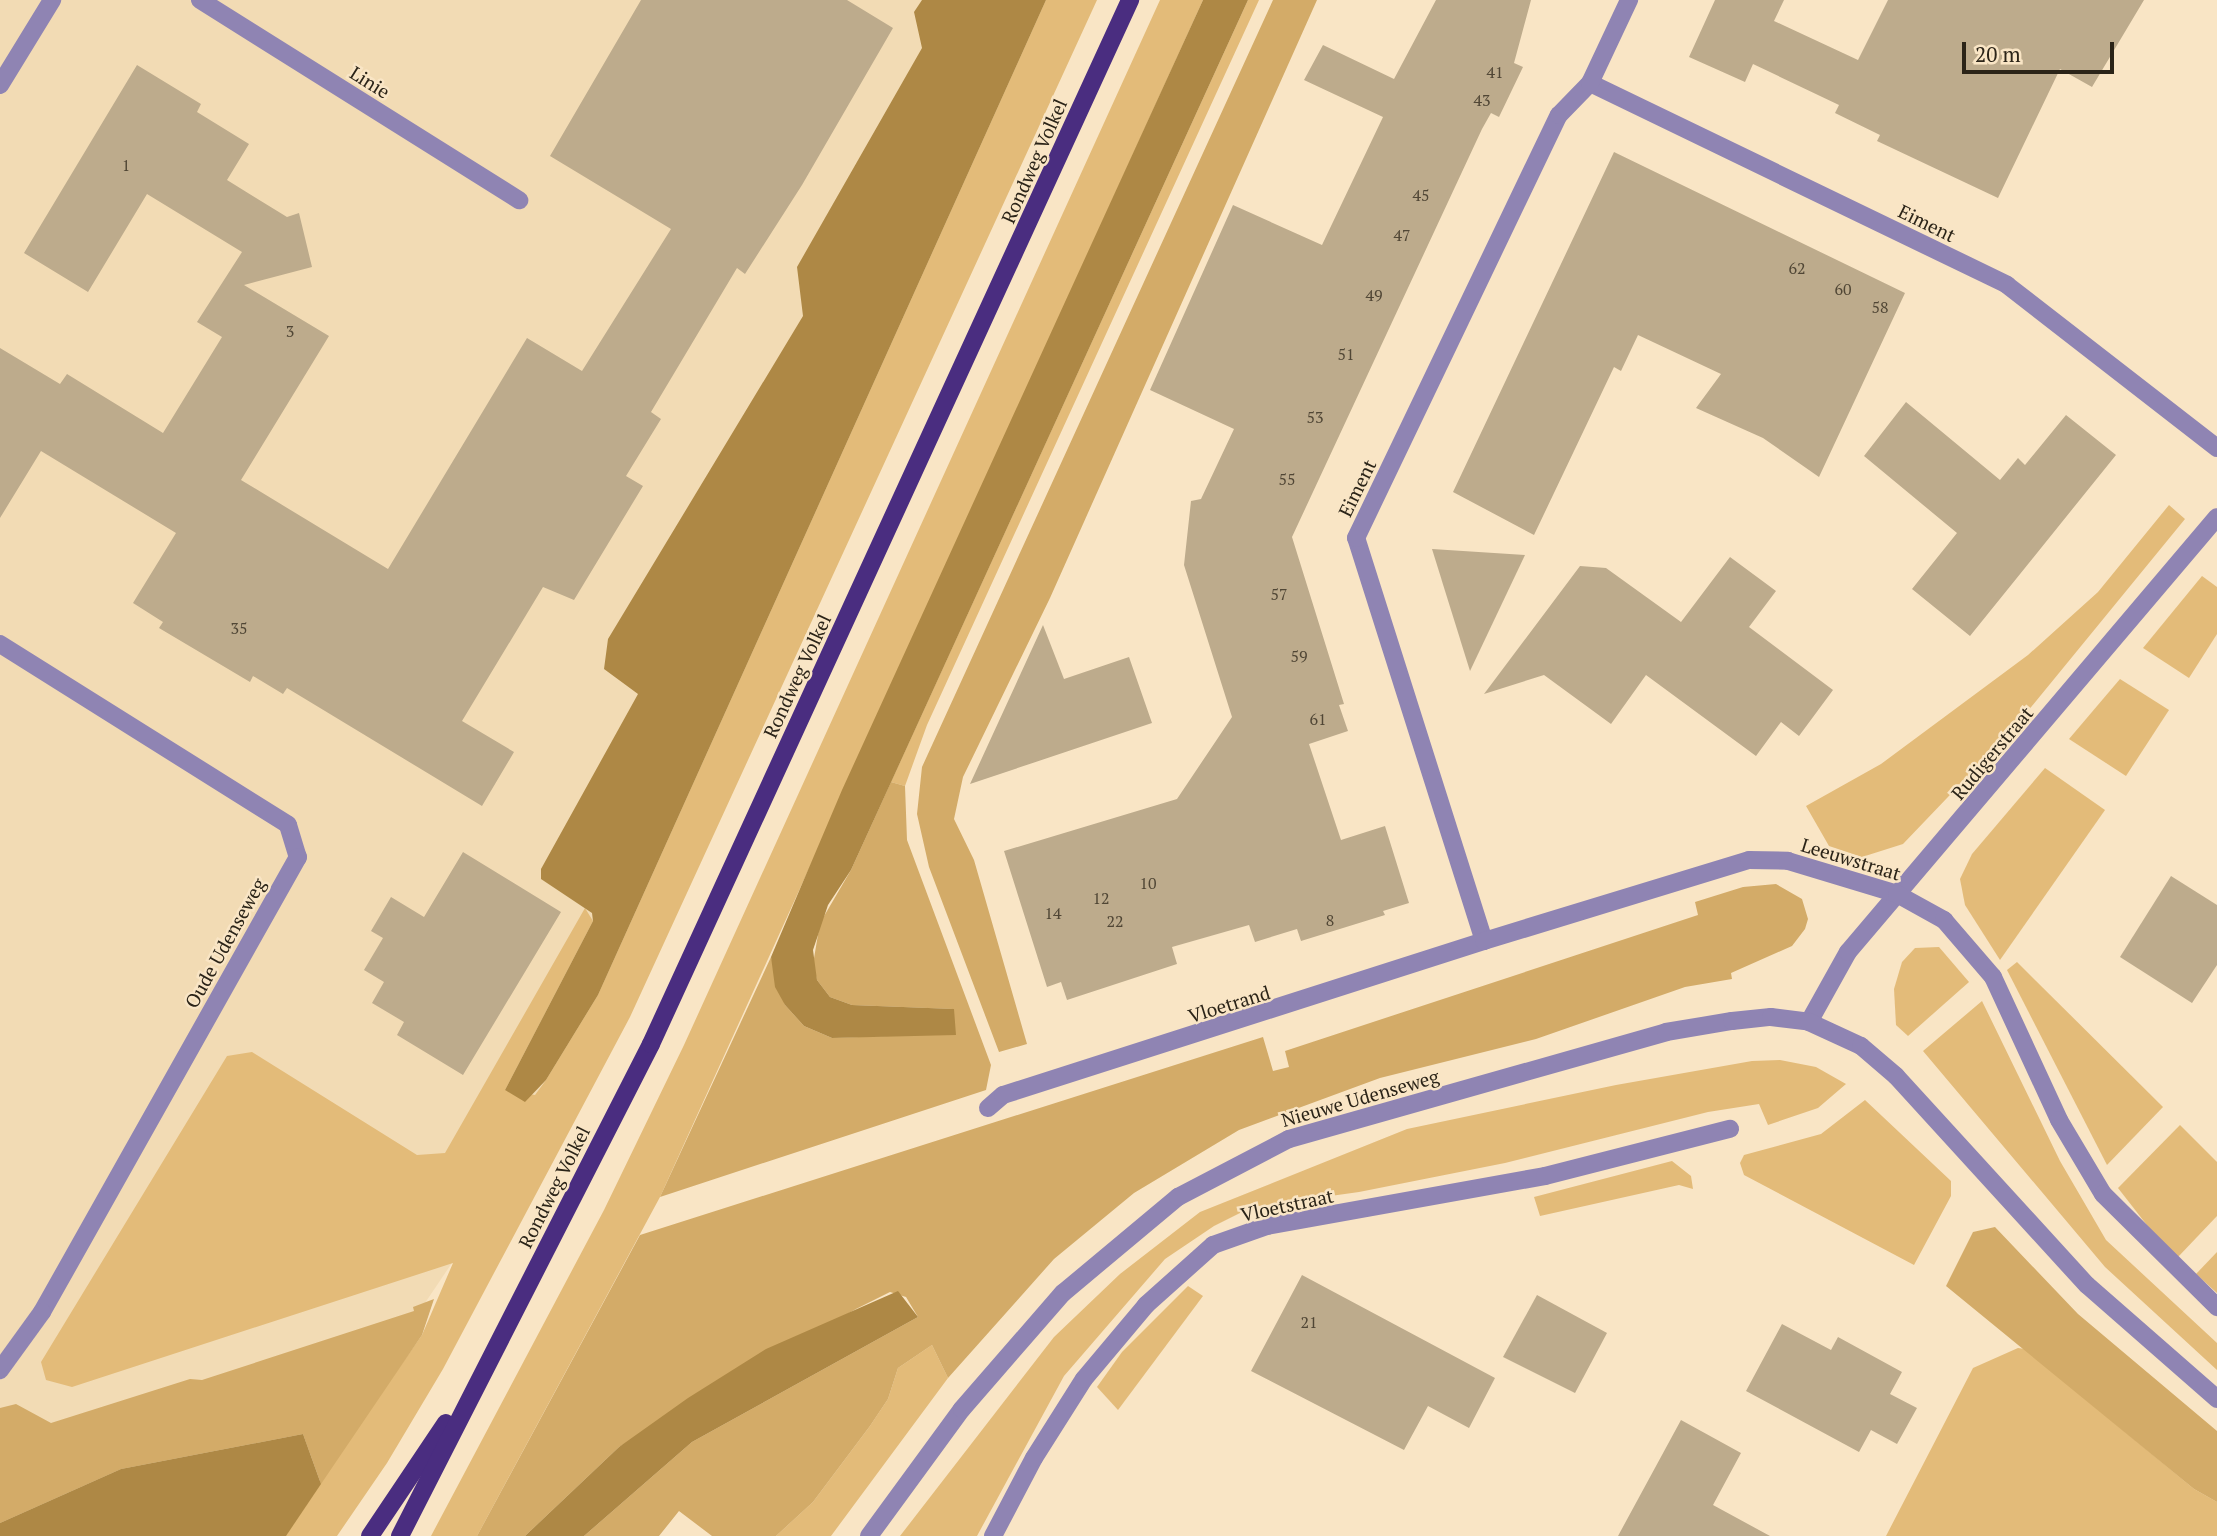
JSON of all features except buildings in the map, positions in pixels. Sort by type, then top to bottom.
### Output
[{"type":"main road","name":"Rondweg Volkel","points":[[400,1536],[651,1044],[1130,0]]},
{"type":"main road","name":"Rondweg Volkel","points":[[370,1536],[487,1362]]},
{"type":"street","points":[[0,85],[52,0]]},
{"type":"street","name":"Linie","points":[[200,0],[519,200]]},
{"type":"street","name":"Eiment","points":[[1484,941],[1356,538],[1559,115],[1590,83],[1629,0]]},
{"type":"street","name":"Eiment","points":[[1590,83],[2007,285],[2217,447]]},
{"type":"street","name":"Rudigerstraat","points":[[1809,1021],[1848,953],[2217,517]]},
{"type":"street","name":"Oude Udenseweg","points":[[0,644],[288,825],[298,857],[42,1312],[0,1370]]},
{"type":"street","name":"Leeuwstraat","points":[[1484,941],[1749,860],[1788,862],[1897,894],[1944,920],[1993,977],[2059,1120],[2103,1194],[2217,1307]]},
{"type":"street","name":"Vloetrand","points":[[988,1108],[1003,1095],[1484,941]]},
{"type":"street","name":"Nieuwe Udenseweg","points":[[869,1536],[962,1409],[1063,1293],[1178,1197],[1289,1139],[1666,1032],[1771,1017],[1809,1021]]},
{"type":"street","points":[[1809,1021],[1861,1046],[1896,1076],[2087,1285],[2217,1399]]},
{"type":"street","name":"Vloetstraat","points":[[993,1536],[1034,1458],[1084,1379],[1146,1305],[1213,1245],[1267,1227],[1506,1184],[1730,1129]]},
{"type":"shaded area","points":[[0,0],[1074,0],[598,1046],[363,1395],[236,1536],[0,1536]]},
{"type":"shaded area","points":[[922,0],[1046,0],[598,995],[546,1080],[525,1102],[505,1090],[593,921],[592,913],[541,879],[541,869],[638,694],[604,669],[608,639],[803,316],[797,267],[922,48],[914,12]]},
{"type":"shaded area","points":[[1046,0],[1097,0],[630,1017],[443,1369],[387,1463],[337,1536],[281,1536],[422,1335],[453,1263],[72,1387],[46,1380],[41,1362],[227,1056],[252,1052],[417,1155],[445,1153],[585,908],[593,921],[505,1090],[535,1095],[598,995]]},
{"type":"shaded area","points":[[1160,0],[1203,0],[660,1197],[477,1536],[431,1536],[604,1210],[684,1045]]},
{"type":"shaded area","points":[[1203,0],[1248,0],[851,870],[828,905],[813,950],[817,980],[830,997],[852,1005],[954,1009],[956,1035],[832,1038],[804,1026],[785,1005],[775,987],[771,957],[842,790]]},
{"type":"shaded area","points":[[1248,0],[1259,0],[927,725],[905,786],[891,782]]},
{"type":"shaded area","points":[[1273,0],[1317,0],[1050,598],[963,777],[954,819],[974,860],[1027,1044],[999,1052],[929,867],[917,814],[922,767]]},
{"type":"shaded area","points":[[2169,505],[2185,519],[2014,728],[1903,844],[1862,857],[1829,846],[1806,806],[1881,764],[2028,655],[2098,592]]},
{"type":"shaded area","points":[[2202,576],[2217,587],[2217,634],[2189,678],[2143,648]]},
{"type":"shaded area","points":[[2120,679],[2169,710],[2126,776],[2069,739]]},
{"type":"shaded area","points":[[2045,768],[2105,810],[2000,960],[1965,905],[1960,879],[1972,854]]},
{"type":"shaded area","points":[[891,782],[905,786],[907,840],[991,1065],[986,1090],[660,1197],[771,957],[785,1005],[804,1026],[832,1038],[941,1034],[953,1009],[852,1005],[830,997],[817,980],[813,964],[820,923],[851,870]]},
{"type":"shaded area","points":[[1776,884],[1802,899],[1808,919],[1805,929],[1792,946],[1731,973],[1732,979],[1685,987],[1536,1039],[1380,1078],[1239,1130],[1134,1193],[1054,1259],[948,1378],[932,1345],[898,1368],[888,1399],[870,1426],[813,1502],[776,1536],[712,1536],[679,1511],[659,1536],[584,1536],[692,1442],[918,1317],[906,1297],[890,1292],[856,1309],[619,1447],[525,1536],[477,1536],[640,1235],[1263,1037],[1273,1071],[1289,1067],[1285,1051],[1698,915],[1695,902],[1743,887]]},
{"type":"shaded area","points":[[1939,947],[1969,982],[1908,1036],[1896,1025],[1894,989],[1902,962],[1915,948]]},
{"type":"shaded area","points":[[2017,962],[2163,1107],[2107,1165],[2007,970]]},
{"type":"shaded area","points":[[1982,1001],[2060,1161],[2106,1240],[2217,1343],[2217,1370],[2105,1267],[1923,1051]]},
{"type":"shaded area","points":[[1780,1060],[1816,1067],[1846,1084],[1818,1108],[1768,1125],[1759,1104],[1708,1112],[1505,1163],[1359,1192],[1252,1207],[1214,1226],[1165,1259],[1064,1376],[977,1536],[900,1536],[1054,1337],[1120,1274],[1200,1212],[1407,1129],[1616,1085],[1752,1061]]},
{"type":"shaded area","points":[[1865,1100],[1951,1181],[1951,1196],[1914,1265],[1744,1175],[1740,1163],[1744,1155],[1821,1134]]},
{"type":"shaded area","points":[[2180,1125],[2217,1162],[2217,1216],[2178,1257],[2157,1238],[2118,1188]]},
{"type":"shaded area","points":[[1672,1161],[1691,1176],[1693,1189],[1679,1185],[1540,1216],[1534,1197]]},
{"type":"shaded area","points":[[1995,1227],[2078,1314],[2217,1431],[2217,1502],[2194,1489],[1946,1286],[1973,1232]]},
{"type":"shaded area","points":[[2217,1252],[2217,1293],[2196,1274]]},
{"type":"shaded area","points":[[1188,1286],[1203,1296],[1118,1410],[1097,1387],[1122,1352]]},
{"type":"shaded area","points":[[898,1291],[918,1317],[692,1442],[584,1536],[525,1536],[619,1447],[688,1398],[766,1349]]},
{"type":"shaded area","points":[[434,1299],[422,1335],[321,1484],[303,1434],[121,1469],[0,1523],[0,1408],[16,1404],[51,1423],[190,1379],[202,1380],[414,1311],[413,1307]]},
{"type":"shaded area","points":[[932,1345],[948,1378],[831,1536],[776,1536],[813,1502],[870,1426],[888,1399],[898,1368]]},
{"type":"shaded area","points":[[2018,1348],[2025,1349],[2194,1489],[2217,1502],[2217,1536],[1886,1536],[1973,1368]]},
{"type":"shaded area","points":[[303,1434],[321,1484],[286,1536],[0,1536],[0,1523],[121,1469]]}]
